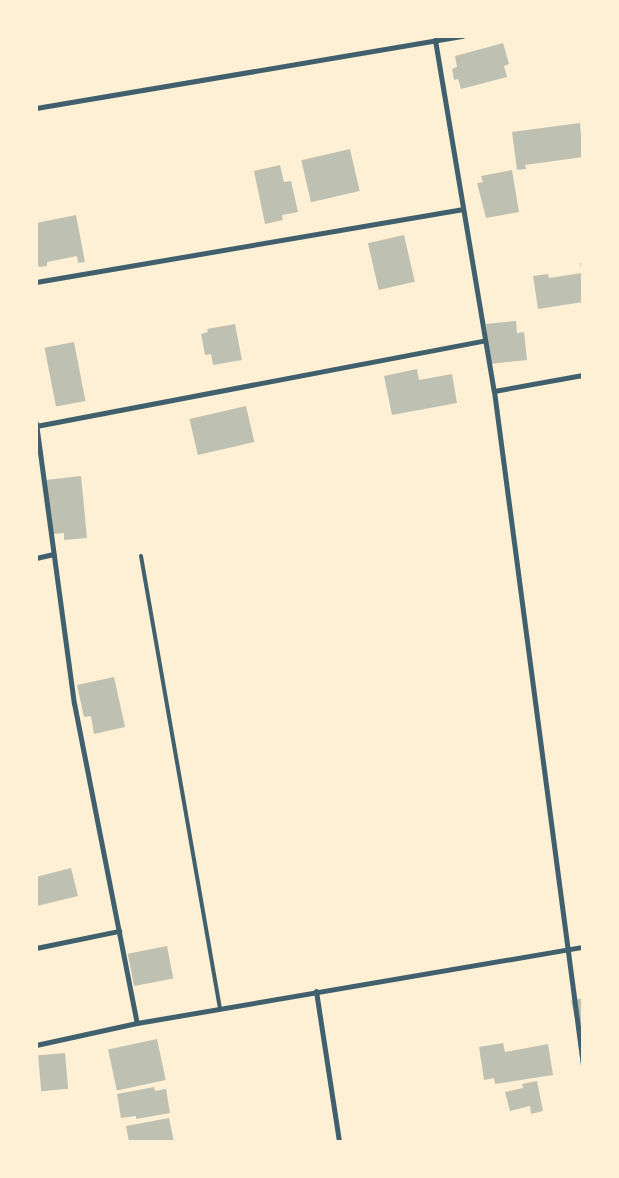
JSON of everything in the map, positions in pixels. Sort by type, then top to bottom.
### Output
[{"type":"street","points":[[36,108],[463,36]]},
{"type":"street","points":[[435,40],[494,391],[583,1065]]},
{"type":"street","points":[[36,282],[462,209]]},
{"type":"street","points":[[137,1023],[74,703],[36,425],[485,340]]},
{"type":"street","points":[[494,391],[583,375]]},
{"type":"street","points":[[36,558],[54,554]]},
{"type":"street","points":[[36,948],[119,931]]},
{"type":"street","points":[[36,1045],[137,1023],[220,1008],[583,947]]},
{"type":"street","points":[[316,991],[339,1142]]},
{"type":"lane","points":[[141,556],[220,1008]]},
{"type":"building","points":[[503,43],[509,64],[504,66],[507,77],[461,89],[458,79],[454,80],[452,69],[457,67],[455,56]]},
{"type":"building","points":[[580,123],[583,157],[525,165],[526,169],[517,170],[512,132]]},
{"type":"building","points":[[350,149],[360,191],[311,202],[301,160]]},
{"type":"building","points":[[280,165],[284,182],[291,181],[298,212],[282,215],[283,220],[265,224],[254,171]]},
{"type":"building","points":[[512,170],[519,212],[486,218],[477,183],[483,182],[481,176]]},
{"type":"building","points":[[76,215],[85,262],[78,263],[77,256],[47,262],[47,266],[39,267],[36,261],[36,223]]},
{"type":"building","points":[[404,235],[415,282],[379,290],[368,243]]},
{"type":"building","points":[[583,262],[583,302],[538,309],[533,276],[548,274],[549,278],[582,273],[580,263]]},
{"type":"building","points":[[516,321],[517,333],[524,332],[527,360],[490,364],[486,324]]},
{"type":"building","points":[[235,324],[242,360],[213,365],[211,354],[205,355],[201,334],[208,332],[207,329]]},
{"type":"building","points":[[74,342],[85,401],[56,407],[45,348]]},
{"type":"building","points":[[417,369],[419,380],[452,374],[457,403],[392,415],[384,376]]},
{"type":"building","points":[[246,406],[254,442],[198,455],[189,419]]},
{"type":"building","points":[[81,476],[87,538],[64,540],[64,533],[52,534],[46,480]]},
{"type":"building","points":[[114,677],[125,727],[94,734],[91,716],[84,717],[77,685]]},
{"type":"building","points":[[71,868],[78,896],[37,906],[36,877]]},
{"type":"building","points":[[167,946],[173,978],[134,986],[128,954]]},
{"type":"building","points":[[583,998],[583,1033],[579,1034],[571,1001]]},
{"type":"building","points":[[157,1039],[166,1080],[117,1090],[108,1049]]},
{"type":"building","points":[[503,1043],[505,1052],[548,1044],[553,1075],[495,1084],[494,1078],[484,1080],[479,1047]]},
{"type":"building","points":[[65,1053],[68,1089],[41,1091],[38,1055]]},
{"type":"building","points":[[537,1081],[543,1111],[531,1114],[530,1106],[510,1111],[505,1092],[523,1088],[522,1084]]},
{"type":"building","points":[[154,1087],[155,1091],[166,1089],[170,1113],[136,1119],[136,1116],[121,1118],[117,1094]]},
{"type":"building","points":[[169,1118],[174,1142],[129,1142],[126,1126]]}]
